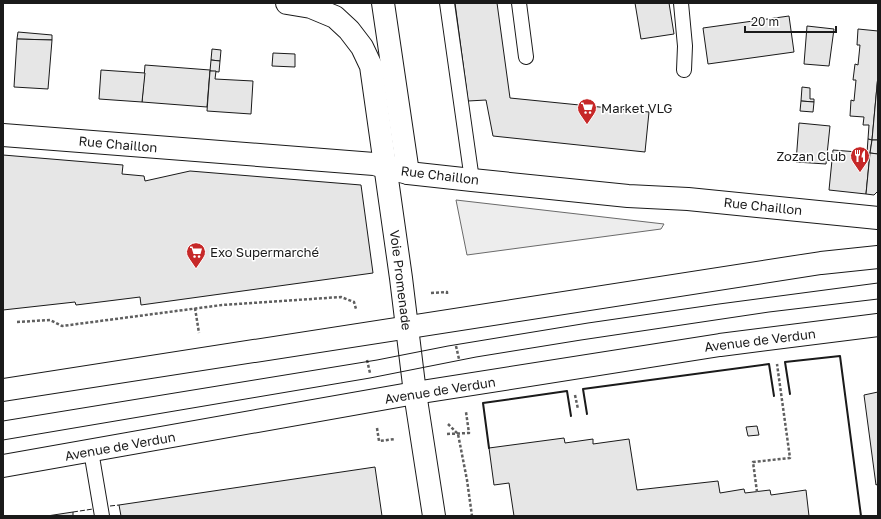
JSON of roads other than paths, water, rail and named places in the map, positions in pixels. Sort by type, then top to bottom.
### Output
[{"type":"main road","name":"Voie Promenade","points":[[287,3],[311,5],[335,17],[349,30],[362,47],[371,66],[386,167],[415,393],[434,516]]},
{"type":"main road","points":[[383,3],[408,173]]},
{"type":"main road","name":"Rue Chaillon","points":[[3,135],[374,164],[408,173],[472,180],[628,196],[688,199],[878,218]]},
{"type":"main road","points":[[3,390],[821,263],[878,257]]},
{"type":"main road","name":"Avenue de Verdun","points":[[3,466],[415,393],[720,345],[878,325]]},
{"type":"lane","points":[[447,3],[472,180]]},
{"type":"lane","points":[[519,3],[526,57]]},
{"type":"lane","points":[[681,3],[685,46],[684,70]]},
{"type":"lane","points":[[91,451],[102,516]]},
{"type":"tram line","points":[[3,421],[377,360],[448,346],[588,323],[878,283]]},
{"type":"tram line","points":[[3,440],[370,378],[476,357],[581,340],[769,312],[878,299]]},
{"type":"place","name":"Market VLG","points":[[587,125]]},
{"type":"place","name":"Zozan Club","points":[[860,173]]},
{"type":"place","name":"Exo Supermarché","points":[[196,269]]}]
